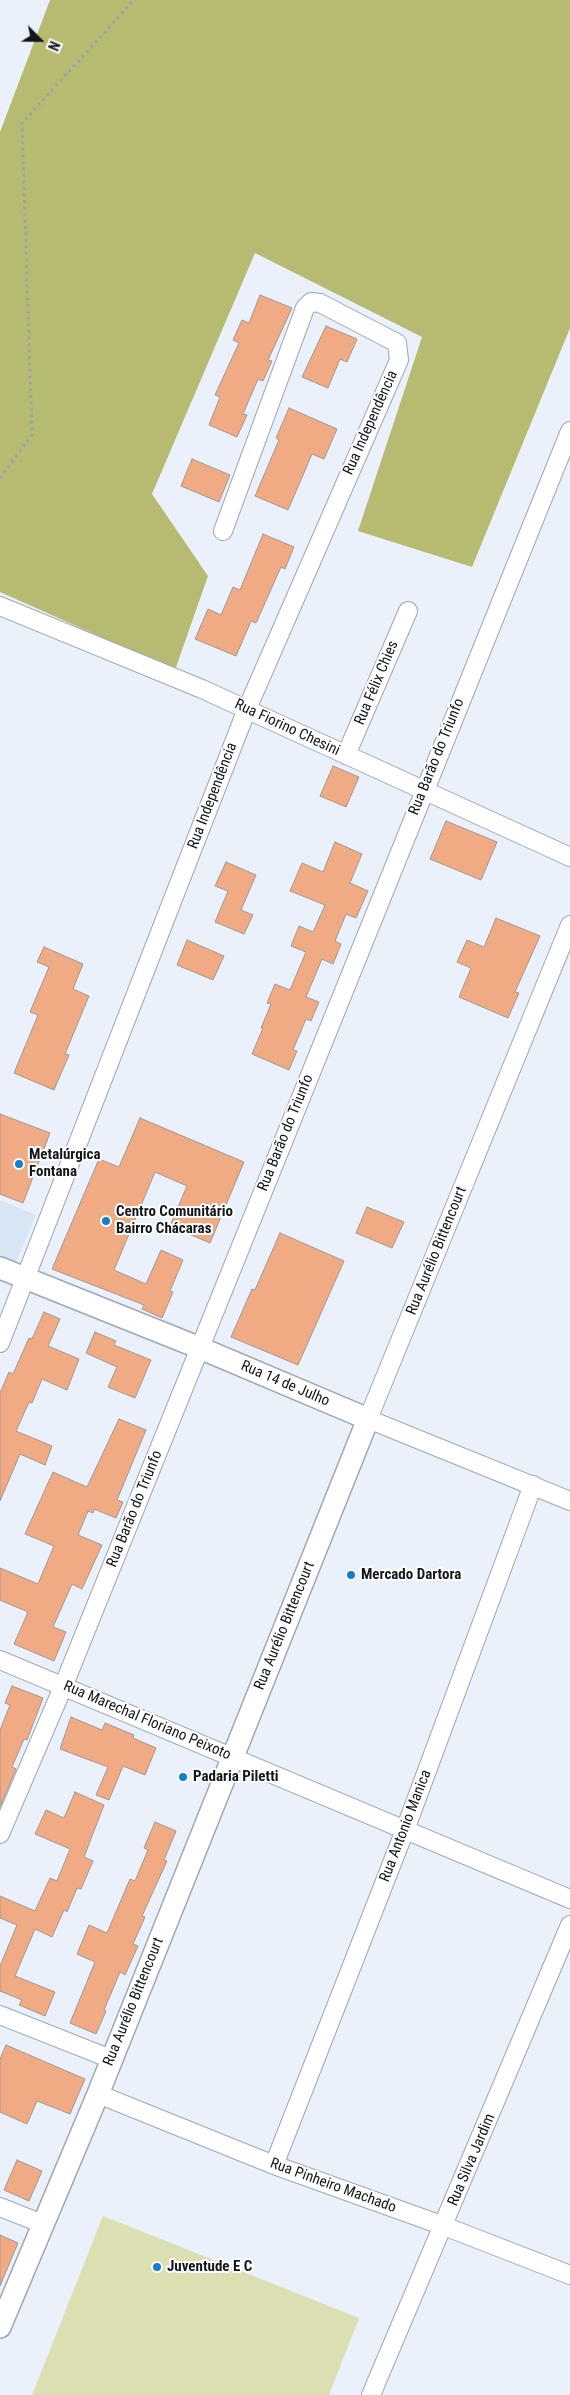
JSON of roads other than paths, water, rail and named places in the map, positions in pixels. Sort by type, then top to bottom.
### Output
[{"type":"street","name":"Rua Independência","points":[[0,1343],[247,709],[399,360],[397,343],[320,303],[311,302],[305,308],[224,531]]},
{"type":"street","name":"Rua Barão do Triunfo","points":[[0,1834],[63,1687],[423,791],[570,431]]},
{"type":"street","name":"Rua Fiorino Chesini","points":[[0,606],[202,688],[570,857]]},
{"type":"street","name":"Rua Félix Chies","points":[[346,755],[408,611]]},
{"type":"street","name":"Rua Aurélio Bittencourt","points":[[0,2327],[98,2094],[368,1419],[570,924]]},
{"type":"street","name":"Rua 14 de Julho","points":[[0,1268],[570,1500]]},
{"type":"street","name":"Rua Antonio Manica","points":[[274,2165],[405,1830],[534,1485]]},
{"type":"street","name":"Rua Marechal Floriano Peixoto","points":[[0,1660],[570,1899]]},
{"type":"street","name":"Rua Silva Jardim","points":[[371,2395],[570,1925]]},
{"type":"street","points":[[0,2015],[111,2058]]},
{"type":"street","name":"Rua Pinheiro Machado","points":[[98,2094],[274,2165],[444,2226],[570,2275]]},
{"type":"street","points":[[0,2207],[43,2224]]},
{"type":"place","name":"Metalúrgica Fontana","points":[[19,1164]]},
{"type":"place","name":"Centro Comunitário Bairro Chácaras","points":[[106,1221]]},
{"type":"place","name":"Mercado Dartora","points":[[351,1575]]},
{"type":"place","name":"Padaria Piletti","points":[[183,1777]]},
{"type":"place","name":"Juventude E C","points":[[157,2267]]}]
